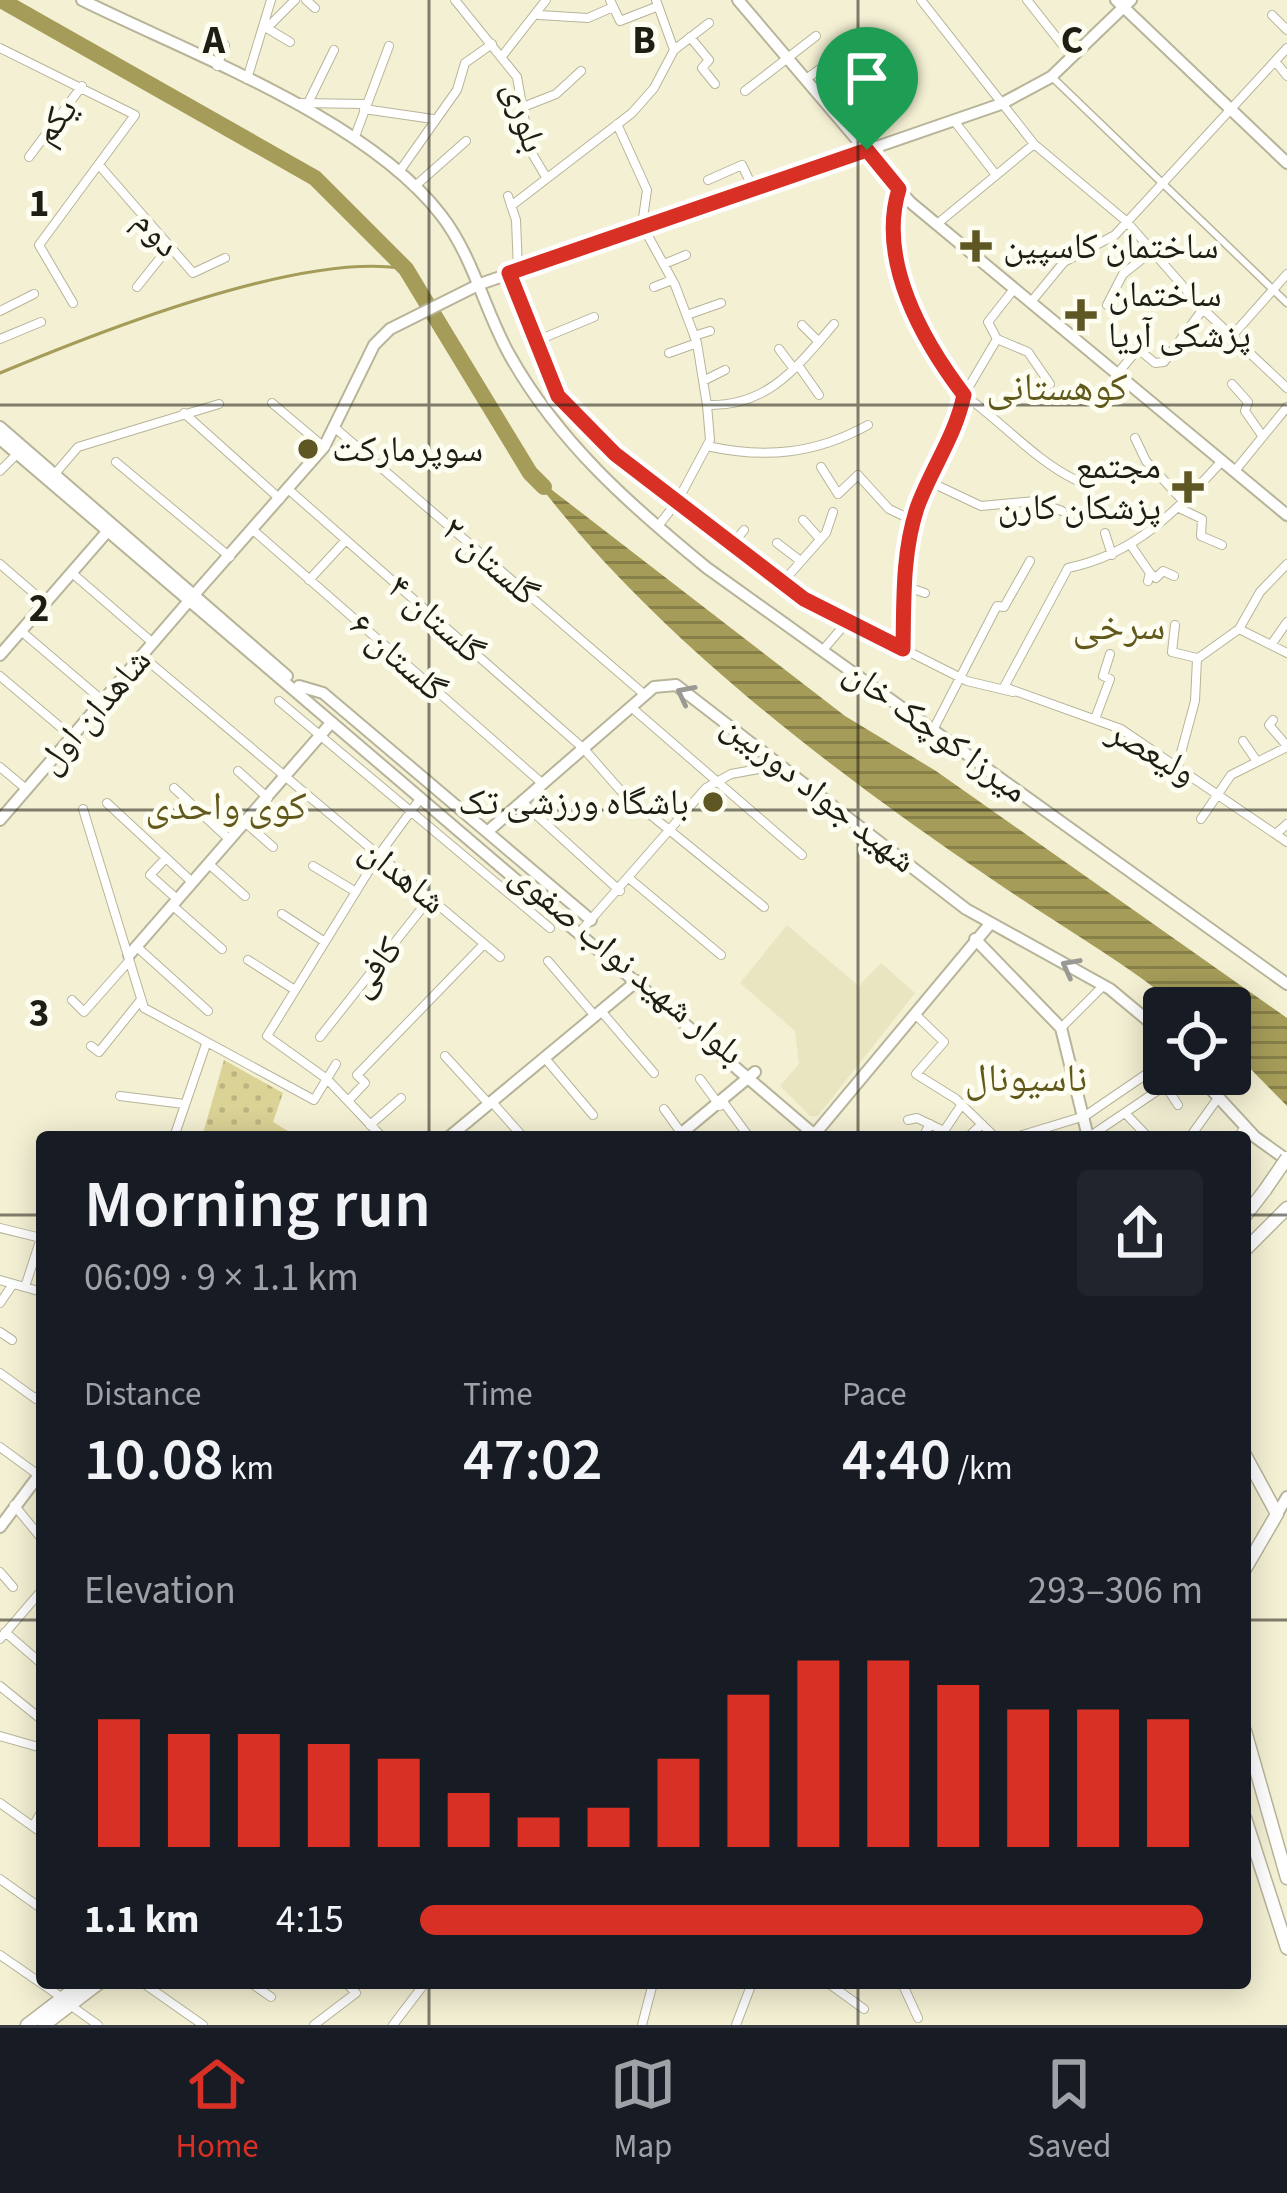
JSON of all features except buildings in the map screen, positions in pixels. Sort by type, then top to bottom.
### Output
[{"type":"main road","name":"میرزا کوچک خان","points":[[82,0],[288,102],[354,139],[399,172],[442,216],[480,284],[507,352],[550,420],[657,527],[1287,984]]},
{"type":"main road","points":[[738,0],[899,189],[1287,515]]},
{"type":"main road","points":[[480,284],[1001,104],[1051,77],[1124,2],[1287,163]]},
{"type":"main road","name":"شاهدان اول","points":[[0,820],[324,447],[374,345],[390,329],[480,284]]},
{"type":"main road","name":"بلوار شهید نواب صفوی","points":[[0,427],[106,533],[299,686],[585,926],[753,1074],[810,1131]]},
{"type":"main road","name":"بلوار شهید نواب صفوی","points":[[0,439],[54,476],[331,723],[585,926],[638,981],[753,1074]]},
{"type":"main road","points":[[0,655],[106,533]]},
{"type":"main road","points":[[179,584],[210,578]]},
{"type":"main road","name":"شهید جواد دوربین","points":[[645,695],[663,684],[676,685],[989,924],[1104,985],[1143,1017]]},
{"type":"main road","points":[[299,686],[323,694],[487,832],[585,926]]},
{"type":"main road","points":[[487,832],[645,695]]},
{"type":"main road","points":[[132,954],[331,723]]},
{"type":"main road","points":[[819,1131],[989,924]]},
{"type":"main road","points":[[975,939],[1061,1028],[1087,1131]]},
{"type":"main road","points":[[456,1131],[638,981]]},
{"type":"main road","points":[[689,1131],[753,1074]]},
{"type":"main road","points":[[1216,1095],[1241,1131]]},
{"type":"main road","points":[[1251,1137],[1287,1159],[1251,1208]]},
{"type":"main road","points":[[1251,1244],[1286,1209]]},
{"type":"main road","points":[[1251,1466],[1277,1514]]},
{"type":"main road","points":[[0,1527],[36,1477]]},
{"type":"main road","points":[[1251,1559],[1287,1497]]},
{"type":"main road","points":[[1251,1752],[1287,1878]]},
{"type":"main road","points":[[1251,1837],[1287,1948]]},
{"type":"main road","points":[[27,2025],[86,1989]]},
{"type":"main road","points":[[44,2025],[66,2002]]},
{"type":"street","points":[[246,81],[271,0]]},
{"type":"street","points":[[265,27],[295,0]]},
{"type":"street","points":[[306,0],[315,8]]},
{"type":"street","points":[[455,0],[503,55]]},
{"type":"street","name":"بلوری","points":[[546,0],[503,55],[517,77],[530,150],[546,177]]},
{"type":"street","points":[[921,0],[970,55],[1034,144],[1126,221],[1203,309],[1287,388]]},
{"type":"street","points":[[1027,0],[1072,57]]},
{"type":"street","points":[[538,15],[587,18],[612,3],[620,21],[656,4],[674,50]]},
{"type":"street","points":[[1272,15],[1287,30]]},
{"type":"street","points":[[546,177],[617,124],[654,88],[674,50],[709,23]]},
{"type":"street","points":[[265,27],[290,42]]},
{"type":"street","points":[[745,91],[816,36]]},
{"type":"street","points":[[690,38],[709,60],[702,68],[715,84]]},
{"type":"street","points":[[806,79],[857,42]]},
{"type":"street","points":[[399,172],[457,90],[465,63],[492,44]]},
{"type":"street","points":[[217,67],[225,45]]},
{"type":"street","points":[[354,139],[388,46]]},
{"type":"street","points":[[0,48],[135,115],[39,245],[73,303]]},
{"type":"street","points":[[1030,302],[1064,262],[1115,235],[1287,48]]},
{"type":"street","points":[[308,103],[334,50]]},
{"type":"street","points":[[1274,61],[1287,76]]},
{"type":"street","points":[[523,107],[556,94],[581,71]]},
{"type":"street","points":[[1051,77],[1287,303]]},
{"type":"street","points":[[832,110],[865,85]]},
{"type":"street","name":"یکم","points":[[28,157],[82,86]]},
{"type":"street","points":[[288,102],[364,107],[435,119]]},
{"type":"street","points":[[955,122],[996,175]]},
{"type":"street","points":[[617,124],[646,190],[643,225],[696,339],[707,405],[707,446],[677,502],[657,527]]},
{"type":"street","points":[[414,187],[466,141]]},
{"type":"street","points":[[937,224],[1034,144]]},
{"type":"street","name":"دوم","points":[[99,165],[193,273],[225,258]]},
{"type":"street","points":[[708,180],[742,165],[753,188]]},
{"type":"street","name":"ولیعصر","points":[[546,177],[510,201],[513,272],[558,396],[615,454],[782,583],[845,623],[962,678],[1094,719],[1178,764],[1287,842]]},
{"type":"street","points":[[899,189],[892,241],[905,291],[931,347],[964,395],[1024,439],[1043,460],[1076,479]]},
{"type":"street","points":[[137,287],[169,247]]},
{"type":"street","points":[[1107,305],[1123,274],[1152,251]]},
{"type":"street","points":[[664,264],[686,255]]},
{"type":"street","points":[[1232,336],[1287,274]]},
{"type":"street","points":[[654,286],[672,280]]},
{"type":"street","points":[[1014,289],[988,322],[997,339],[1028,352],[1050,384]]},
{"type":"street","points":[[0,311],[34,294]]},
{"type":"street","points":[[686,316],[721,303]]},
{"type":"street","points":[[1117,374],[1138,349],[1155,363],[1164,362],[1203,309]]},
{"type":"street","points":[[536,341],[594,317]]},
{"type":"street","points":[[0,339],[41,322]]},
{"type":"street","points":[[802,325],[819,343]]},
{"type":"street","points":[[707,405],[755,400],[796,367],[834,325]]},
{"type":"street","points":[[669,353],[710,331]]},
{"type":"street","points":[[903,649],[904,586],[914,521],[954,435],[964,395],[997,339]]},
{"type":"street","points":[[779,349],[819,395]]},
{"type":"street","points":[[703,381],[725,370]]},
{"type":"street","points":[[1232,384],[1248,402],[1245,411],[1261,434]]},
{"type":"street","points":[[272,403],[324,447]]},
{"type":"street","points":[[54,476],[78,447],[219,404]]},
{"type":"street","points":[[1234,472],[1287,407]]},
{"type":"street","name":"گلستان ۴","points":[[183,412],[346,540],[584,749],[620,790],[764,907]]},
{"type":"street","points":[[707,446],[748,455],[804,451],[868,425]]},
{"type":"street","name":"گلستان ۲","points":[[334,427],[645,695]]},
{"type":"street","points":[[1136,438],[1146,461],[1182,505],[1202,519],[1201,536],[1222,545]]},
{"type":"street","points":[[0,471],[20,451]]},
{"type":"street","points":[[597,472],[615,454]]},
{"type":"street","points":[[1008,690],[1068,568],[1132,547],[1182,505],[1222,461]]},
{"type":"street","points":[[116,462],[230,557]]},
{"type":"street","points":[[821,467],[838,494],[858,475],[889,509],[914,521]]},
{"type":"street","points":[[930,482],[980,506],[1035,501],[1062,511]]},
{"type":"street","points":[[782,583],[820,539],[833,512]]},
{"type":"street","points":[[802,520],[820,539]]},
{"type":"street","name":"گلستان ۶","points":[[253,530],[543,784]]},
{"type":"street","points":[[732,545],[744,530]]},
{"type":"street","points":[[1105,533],[1112,555]]},
{"type":"street","points":[[309,580],[346,540]]},
{"type":"street","points":[[777,543],[798,560]]},
{"type":"street","points":[[1132,547],[1149,577],[1174,576]]},
{"type":"street","points":[[933,730],[997,606],[1004,607],[1030,561]]},
{"type":"street","points":[[0,564],[44,602]]},
{"type":"street","points":[[1197,659],[1239,629],[1260,592],[1287,564]]},
{"type":"street","points":[[71,572],[153,643]]},
{"type":"street","points":[[904,586],[925,593]]},
{"type":"street","points":[[1271,645],[1287,622]]},
{"type":"street","points":[[823,650],[845,623]]},
{"type":"street","points":[[1174,625],[1172,652],[1197,654],[1195,701],[1178,764]]},
{"type":"street","points":[[1239,629],[1287,653]]},
{"type":"street","points":[[20,631],[102,700]]},
{"type":"street","points":[[1094,719],[1110,679],[1103,676],[1110,654]]},
{"type":"street","name":"شاهدان","points":[[142,656],[500,957]]},
{"type":"street","points":[[0,676],[71,736]]},
{"type":"street","points":[[279,701],[550,928]]},
{"type":"street","points":[[631,707],[802,855]]},
{"type":"street","points":[[1201,819],[1231,775],[1287,746],[1269,725],[1273,720]]},
{"type":"street","points":[[1244,741],[1256,760]]},
{"type":"street","points":[[585,926],[717,782],[731,774],[783,765]]},
{"type":"street","points":[[0,767],[25,788]]},
{"type":"street","points":[[238,771],[268,798]]},
{"type":"street","points":[[174,788],[231,841]]},
{"type":"street","points":[[376,1131],[327,1079],[267,1036],[378,856],[421,798]]},
{"type":"street","points":[[522,802],[620,891]]},
{"type":"street","points":[[107,803],[193,883]]},
{"type":"street","points":[[83,808],[132,954],[144,1008],[314,1100],[336,1064]]},
{"type":"street","points":[[247,824],[273,847]]},
{"type":"street","points":[[1277,833],[1287,824]]},
{"type":"street","points":[[166,858],[150,875],[222,949]]},
{"type":"street","points":[[210,865],[245,896]]},
{"type":"street","points":[[313,866],[356,892]]},
{"type":"street","points":[[630,879],[722,955]]},
{"type":"street","name":"کافی","points":[[320,1037],[430,898]]},
{"type":"street","points":[[282,914],[325,941]]},
{"type":"street","points":[[348,1101],[365,1083],[357,1075],[484,944]]},
{"type":"street","points":[[72,1000],[84,1012],[132,954]]},
{"type":"street","points":[[132,954],[208,1011]]},
{"type":"street","points":[[248,960],[296,990]]},
{"type":"street","points":[[548,962],[654,1073]]},
{"type":"street","points":[[1061,1028],[1104,985]]},
{"type":"street","points":[[91,1046],[99,1052],[141,1000]]},
{"type":"street","points":[[914,1012],[944,1042],[916,1073],[962,1104],[989,1131]]},
{"type":"street","points":[[176,1131],[206,1044]]},
{"type":"street","points":[[446,1056],[517,1131]]},
{"type":"street","points":[[544,1057],[593,1115]]},
{"type":"street","points":[[1039,1131],[1085,1116],[1143,1076]]},
{"type":"street","points":[[700,1079],[744,1131]]},
{"type":"street","points":[[1097,1131],[1151,1095]]},
{"type":"street","points":[[1172,1095],[1178,1105]]},
{"type":"street","points":[[120,1096],[185,1104]]},
{"type":"street","points":[[370,1125],[401,1098]]},
{"type":"street","points":[[1194,1131],[1218,1098]]},
{"type":"street","points":[[908,1120],[917,1118],[944,1131],[962,1104]]},
{"type":"street","points":[[664,1109],[681,1131]]},
{"type":"street","points":[[1125,1113],[1142,1131]]},
{"type":"street","points":[[1064,1131],[1069,1123]]},
{"type":"street","points":[[926,1131],[930,1124]]},
{"type":"street","points":[[974,1131],[982,1124]]},
{"type":"street","points":[[0,1228],[36,1237]]},
{"type":"street","points":[[25,1287],[36,1253]]},
{"type":"street","points":[[0,1280],[36,1290]]},
{"type":"street","points":[[0,1303],[14,1284]]},
{"type":"street","points":[[0,1332],[12,1340]]},
{"type":"street","points":[[0,1373],[36,1393]]},
{"type":"street","points":[[0,1448],[36,1470]]},
{"type":"street","points":[[14,1505],[36,1532]]},
{"type":"street","points":[[0,1572],[13,1587]]},
{"type":"street","points":[[36,1600],[3,1635],[36,1660]]},
{"type":"street","points":[[0,1686],[36,1715]]},
{"type":"street","points":[[2,1740],[36,1746]]},
{"type":"street","points":[[0,1802],[36,1829]]},
{"type":"street","points":[[0,1879],[36,1905]]},
{"type":"street","points":[[0,1955],[36,1981]]},
{"type":"street","points":[[48,1989],[98,2025]]},
{"type":"street","points":[[151,1989],[203,2025]]},
{"type":"street","points":[[260,1989],[271,1997]]},
{"type":"street","points":[[314,2025],[356,1993],[352,1989]]},
{"type":"street","points":[[393,2025],[420,1989]]},
{"type":"street","points":[[642,2025],[651,1989]]},
{"type":"street","points":[[736,2025],[750,1989]]},
{"type":"street","points":[[839,1989],[864,2008]]},
{"type":"street","points":[[905,1989],[918,2018]]},
{"type":"shaded area","points":[[530,473],[845,716],[936,771],[1243,987],[1152,987],[1017,896],[868,792],[745,694],[686,643],[578,532]]},
{"type":"shaded area","points":[[787,925],[859,986],[881,963],[915,993],[818,1116],[810,1116],[780,1086],[799,1064],[795,1031],[740,983]]},
{"type":"shaded area","points":[[1251,993],[1287,1018],[1287,1106],[1251,1069]]},
{"type":"shaded area","points":[[224,1060],[283,1093],[273,1122],[288,1131],[204,1131]]},
{"type":"waterway","points":[[1,0],[315,178],[406,269],[530,473],[544,487]]},
{"type":"waterway","points":[[0,373],[145,317],[259,283],[363,266],[406,269]]},
{"type":"place","name":"ساختمان کاسپین","points":[[976,246]]},
{"type":"place","name":"ساختمان پزشکی آریا","points":[[1081,315]]},
{"type":"place","name":"سوپرمارکت","points":[[308,449]]},
{"type":"place","name":"مجتمع پزشکان کارن","points":[[1188,487]]},
{"type":"place","name":"باشگاه ورزشی تک","points":[[713,802]]},
{"type":"district","name":"کوهستانی","points":[[1057,388]]},
{"type":"district","name":"سرخی","points":[[1119,627]]},
{"type":"district","name":"کوی واحدی","points":[[226,807]]},
{"type":"district","name":"ناسیونال","points":[[1026,1079]]},
{"type":"route","points":[[867,150],[899,189],[892,241],[905,291],[931,347],[964,395],[954,435],[918,505],[910,536],[903,649],[804,599],[615,454],[558,396],[509,273],[867,150]]}]
